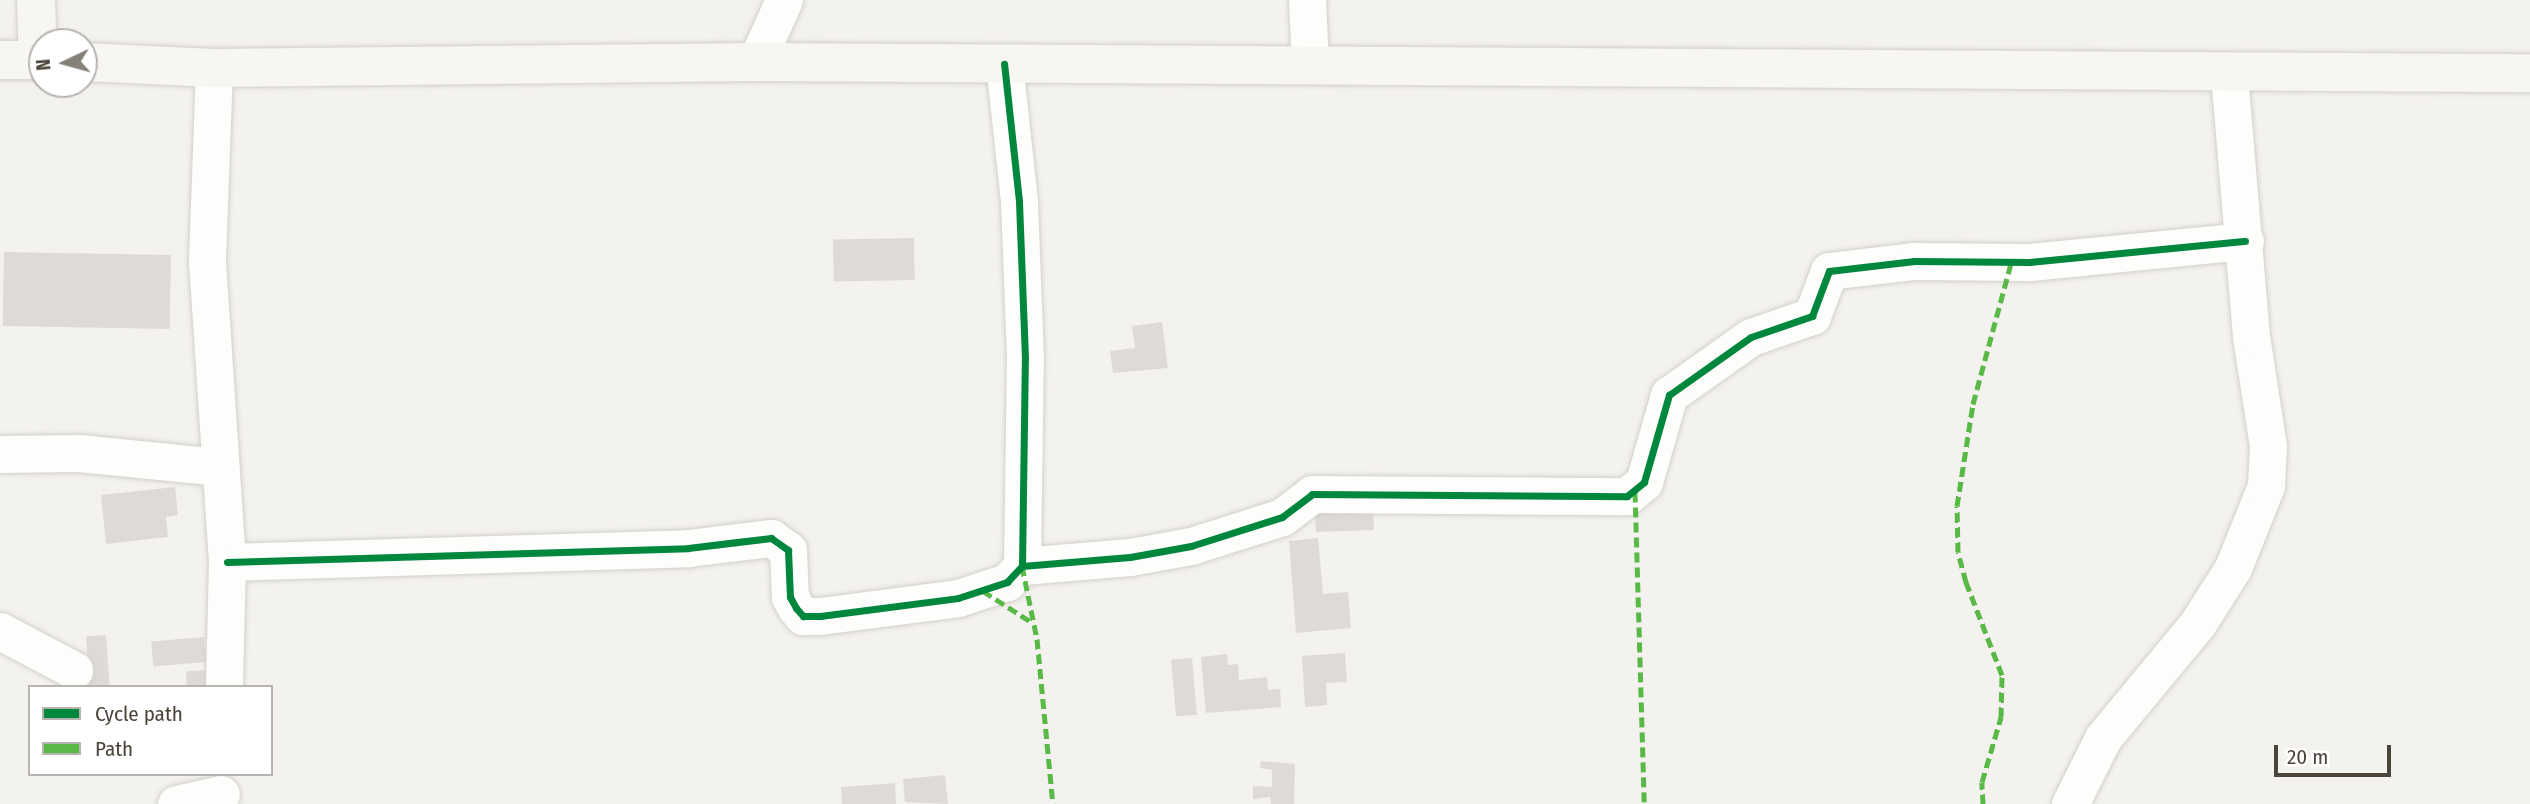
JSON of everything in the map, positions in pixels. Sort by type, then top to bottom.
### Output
[{"type":"main road","points":[[36,0],[38,28]]},
{"type":"main road","points":[[0,60],[28,60]]},
{"type":"main road","points":[[98,63],[214,68],[756,62],[1310,64],[2229,74],[2530,73]]},
{"type":"street","points":[[756,62],[784,0]]},
{"type":"street","points":[[1307,0],[1310,64]]},
{"type":"street","points":[[1004,64],[1019,201],[1024,332],[1022,566]]},
{"type":"street","points":[[214,68],[207,261],[227,562],[224,685]]},
{"type":"street","points":[[2070,804],[2103,738],[2198,623],[2233,568],[2266,486],[2268,446],[2250,336],[2245,241],[2229,74]]},
{"type":"street","points":[[227,562],[688,548],[771,538],[788,550],[790,597],[796,608],[803,616],[820,616],[983,592],[1007,582],[1022,566],[1191,546],[1282,517],[1312,494],[1627,496],[1644,482],[1669,395],[1751,337],[1812,316],[1829,271],[1924,260],[2030,262],[2245,241]]},
{"type":"street","points":[[0,454],[79,453],[220,467]]},
{"type":"street","points":[[0,631],[74,670]]},
{"type":"street","points":[[176,804],[221,791]]},
{"type":"building","points":[[914,238],[915,280],[834,281],[833,239]]},
{"type":"building","points":[[4,252],[171,255],[170,329],[3,326]]},
{"type":"building","points":[[1162,322],[1168,368],[1113,373],[1110,351],[1135,348],[1132,326]]},
{"type":"building","points":[[175,487],[178,515],[166,517],[168,537],[106,544],[101,495]]},
{"type":"building","points":[[1373,505],[1374,530],[1316,532],[1315,507]]},
{"type":"building","points":[[1318,538],[1323,594],[1348,592],[1351,628],[1296,633],[1289,541]]},
{"type":"building","points":[[106,635],[109,685],[89,685],[86,636]]},
{"type":"building","points":[[204,637],[206,662],[153,667],[151,642]]},
{"type":"building","points":[[1345,653],[1347,682],[1326,683],[1327,705],[1305,707],[1302,656]]},
{"type":"building","points":[[1227,654],[1228,665],[1238,664],[1239,680],[1267,677],[1268,690],[1280,689],[1281,707],[1206,713],[1201,657]]},
{"type":"building","points":[[1192,658],[1197,715],[1176,717],[1171,660]]},
{"type":"building","points":[[208,670],[209,685],[187,685],[186,671]]},
{"type":"building","points":[[1261,761],[1295,764],[1294,804],[1271,804],[1270,797],[1253,799],[1253,786],[1272,787],[1272,770],[1260,768]]},
{"type":"building","points":[[945,775],[948,804],[905,802],[903,779]]},
{"type":"building","points":[[895,783],[896,804],[842,804],[841,787]]},
{"type":"marked path","points":[[1983,804],[1982,782],[2001,717],[2002,675],[1966,582],[1958,552],[1957,506],[1973,404],[2011,263]]},
{"type":"marked path","points":[[1635,492],[1644,804]]},
{"type":"marked path","points":[[1022,566],[1037,639],[1053,804]]},
{"type":"marked path","points":[[983,591],[1033,623]]},
{"type":"cycle path","points":[[227,562],[688,548],[771,538],[788,550],[790,597],[803,616],[958,598],[1007,582],[1022,566],[1025,358],[1019,201],[1004,64]]},
{"type":"cycle path","points":[[1022,566],[1130,557],[1191,546],[1282,517],[1312,494],[1627,496],[1644,482],[1669,395],[1751,337],[1812,316],[1829,271],[1914,261],[2030,262],[2245,241]]}]
